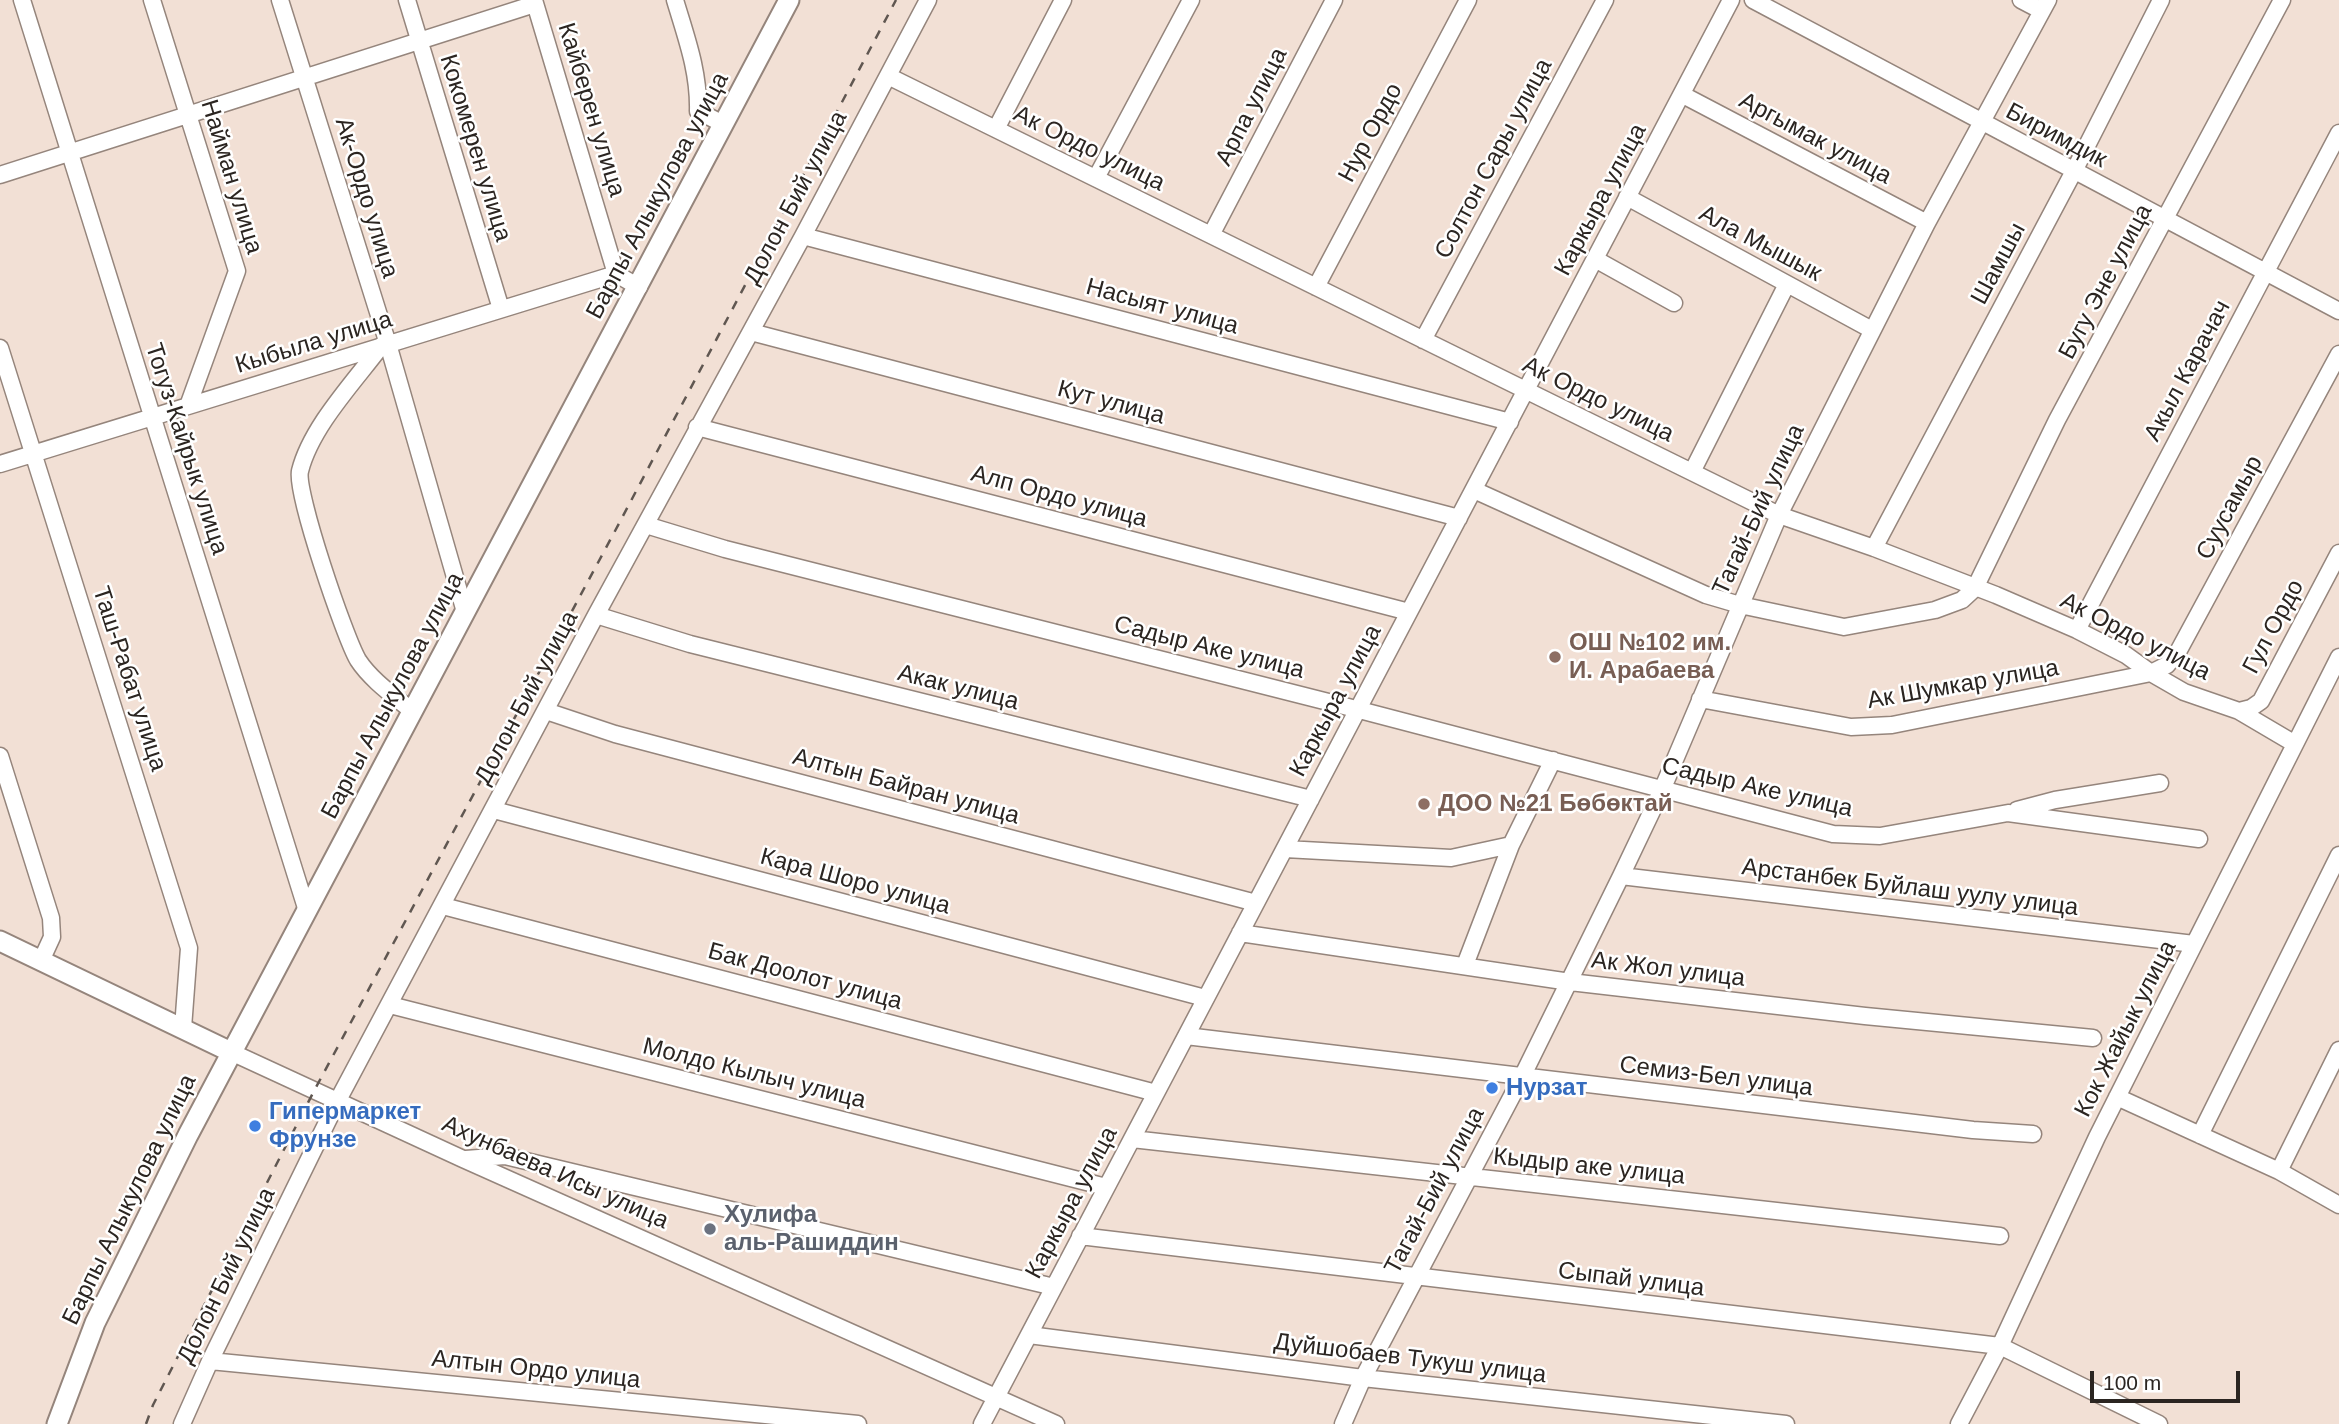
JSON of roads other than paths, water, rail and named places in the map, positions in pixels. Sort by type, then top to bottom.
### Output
[{"type":"main road","name":"Барпы Алыкулова улица","points":[[57,1424],[95,1323],[122,1265],[231,1052],[789,0]]},
{"type":"main road","name":"Ахунбаева Исы улица","points":[[0,941],[231,1052]]},
{"type":"street","name":"Тогуз-Кайрык улица","points":[[22,0],[307,911]]},
{"type":"street","name":"Найман улица","points":[[152,0],[237,271],[188,406]]},
{"type":"street","name":"Ак-Ордо улица","points":[[280,0],[465,612]]},
{"type":"street","name":"Кокомерен улица","points":[[407,0],[501,309]]},
{"type":"street","points":[[674,0],[695,66],[699,89],[698,111],[723,124]]},
{"type":"street","name":"Долон Бий улица","points":[[182,1424],[337,1102],[928,0]]},
{"type":"street","points":[[996,129],[1063,0]]},
{"type":"street","points":[[1096,178],[1191,0]]},
{"type":"street","name":"Арпа улица","points":[[1211,235],[1334,0]]},
{"type":"street","name":"Нур Ордо","points":[[1316,286],[1468,0]]},
{"type":"street","name":"Солтон Сары улица","points":[[1423,340],[1605,0]]},
{"type":"street","name":"Каркыра улица","points":[[982,1424],[1731,0]]},
{"type":"street","name":"Биримдик","points":[[1753,0],[2339,312]]},
{"type":"street","points":[[2021,0],[2045,6]]},
{"type":"street","name":"Шамшы","points":[[1874,548],[2074,171],[2161,0]]},
{"type":"street","name":"Бугу Эне улица","points":[[1975,588],[2057,420],[2283,0]]},
{"type":"street","points":[[0,175],[305,79],[535,2]]},
{"type":"street","name":"Кайберен улица","points":[[535,2],[616,274]]},
{"type":"street","name":"Тагай-Бий улица","points":[[1343,1424],[1363,1378],[1522,1077],[1621,876],[1662,790],[1779,515],[1927,223],[2045,6]]},
{"type":"street","name":"Ак Ордо улица","points":[[888,76],[1779,515],[1874,548],[2077,631],[2126,655],[2184,692],[2239,711],[2295,744]]},
{"type":"street","name":"Аргымак улица","points":[[1683,95],[1927,223]]},
{"type":"street","name":"Акыл Карачач","points":[[2077,631],[2339,133]]},
{"type":"street","name":"Ала Мышык","points":[[1627,197],[1872,330]]},
{"type":"street","name":"Насыят улица","points":[[803,236],[1510,422]]},
{"type":"street","points":[[1595,259],[1674,303]]},
{"type":"street","points":[[616,274],[639,287]]},
{"type":"street","name":"Кыбыла улица","points":[[0,464],[616,274]]},
{"type":"street","points":[[1692,472],[1787,284]]},
{"type":"street","name":"Кут улица","points":[[751,332],[1459,518]]},
{"type":"street","points":[[384,345],[316,433],[299,473],[302,497],[350,642],[359,661],[377,682],[412,711]]},
{"type":"street","name":"Таш-Рабат улица","points":[[0,348],[189,948],[183,1028]]},
{"type":"street","name":"Суусамыр","points":[[2151,673],[2167,665],[2179,650],[2339,354]]},
{"type":"street","name":"Алп Ордо улица","points":[[697,427],[1409,612]]},
{"type":"street","points":[[1474,490],[1706,595],[1844,627],[1936,610],[1962,600],[1975,588]]},
{"type":"street","name":"Садыр Аке улица","points":[[646,525],[739,553],[1357,709],[1833,834],[1880,836],[2008,813],[2055,800],[2161,783]]},
{"type":"street","name":"Гул Ордо","points":[[2239,711],[2251,708],[2261,701],[2339,552]]},
{"type":"street","name":"Акак улица","points":[[596,615],[690,644],[1311,799]]},
{"type":"street","name":"Кок Жайык улица","points":[[1960,1424],[2000,1346],[2117,1097],[2295,744],[2337,667]]},
{"type":"street","name":"Ак Шумкар улица","points":[[1700,699],[1851,727],[1892,725],[2151,673]]},
{"type":"street","name":"Алтын Байран улица","points":[[546,711],[614,734],[1256,903]]},
{"type":"street","points":[[0,756],[51,918],[52,937],[41,961]]},
{"type":"street","points":[[1465,965],[1511,845],[1553,760]]},
{"type":"street","name":"Кара Шоро улица","points":[[494,810],[1205,998]]},
{"type":"street","name":"Садыр Аке улица","points":[[2008,813],[2199,839]]},
{"type":"street","points":[[1285,849],[1451,858],[1511,845]]},
{"type":"street","points":[[2200,1135],[2339,855]]},
{"type":"street","name":"Арстанбек Буйлаш уулу улица","points":[[1621,876],[2194,944]]},
{"type":"street","name":"Бак Доолот улица","points":[[443,906],[1156,1093]]},
{"type":"street","name":"Ак Жол улица","points":[[1240,933],[1570,982],[1865,1016],[2093,1038]]},
{"type":"street","name":"Молдо Кылыч улица","points":[[390,1005],[1106,1187]]},
{"type":"street","name":"Семиз-Бел улица","points":[[1186,1036],[1973,1130],[2032,1134]]},
{"type":"street","points":[[2279,1171],[2339,1050]]},
{"type":"street","name":"Ахунбаева Исы улица","points":[[231,1052],[463,1159],[1056,1424]]},
{"type":"street","points":[[2117,1097],[2279,1171],[2339,1205]]},
{"type":"street","name":"Кыдыр аке улица","points":[[1132,1139],[2000,1236]]},
{"type":"street","points":[[463,1159],[505,1156],[1054,1287]]},
{"type":"street","name":"Сыпай улица","points":[[1080,1236],[2000,1346],[2159,1424]]},
{"type":"street","name":"Дуйшобаев Тукуш улица","points":[[1029,1335],[1363,1378],[1786,1424]]},
{"type":"street","name":"Алтын Ордо улица","points":[[210,1361],[858,1424]]},
{"type":"railway","points":[[146,1424],[153,1405],[314,1091],[896,0]]},
{"type":"place","name":"ОШ №102 им. И. Арабаева","points":[[1555,657]]},
{"type":"place","name":"ДОО №21 Бөбөктай","points":[[1424,804]]},
{"type":"place","name":"Нурзат","points":[[1492,1088]]},
{"type":"place","name":"Гипермаркет Фрунзе","points":[[255,1126]]},
{"type":"place","name":"Хулифа аль-Рашиддин","points":[[710,1229]]}]
